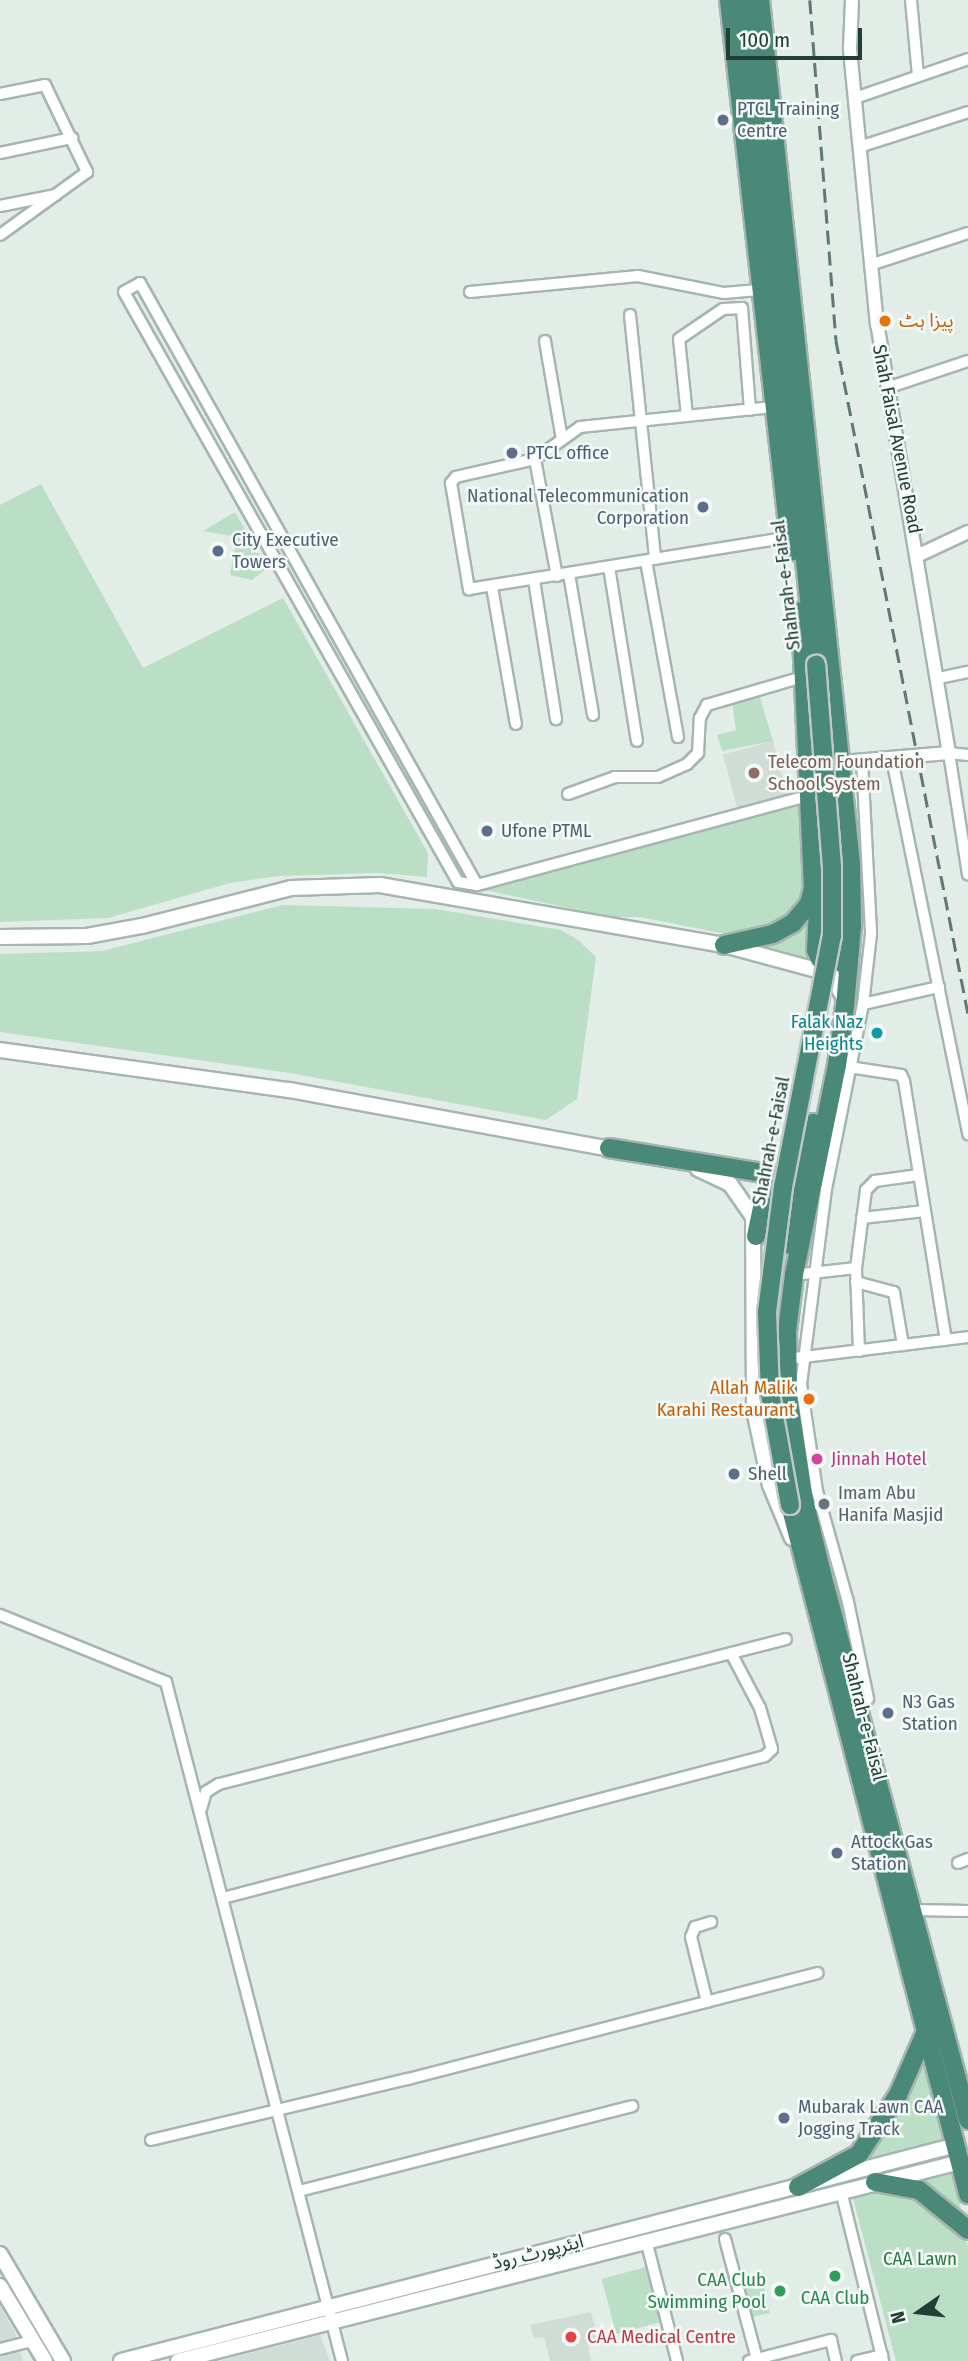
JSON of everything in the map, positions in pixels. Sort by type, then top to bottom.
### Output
[{"type":"highway","points":[[724,945],[773,934],[793,923],[809,904],[813,888],[810,671],[799,618],[772,407],[729,0]]},
{"type":"highway","points":[[746,0],[760,74]]},
{"type":"highway","points":[[760,0],[760,74]]},
{"type":"highway","name":"Shahrah-e-Faisal","points":[[760,74],[807,589],[810,671],[832,867],[832,936],[783,1187],[767,1312],[769,1394],[803,1565],[927,2029],[968,2194]]},
{"type":"highway","name":"Shahrah-e-Faisal","points":[[760,74],[842,762],[851,865],[854,1005],[837,1065],[794,1275],[787,1331],[796,1358],[793,1439],[803,1495],[968,2120]]},
{"type":"highway","points":[[799,618],[807,589]]},
{"type":"highway","points":[[813,848],[819,873],[816,950],[823,961],[839,962],[844,954],[851,865]]},
{"type":"highway","points":[[609,1148],[781,1176],[801,1160],[854,1005]]},
{"type":"highway","points":[[787,1331],[782,1290],[794,1206],[813,1124]]},
{"type":"highway","points":[[756,1236],[768,1200],[785,1195],[794,1206]]},
{"type":"highway","points":[[798,2187],[859,2154],[898,2095],[927,2029]]},
{"type":"highway","points":[[875,2182],[919,2190],[968,2230]]},
{"type":"main road","points":[[0,937],[87,936],[142,926],[290,888],[380,885],[724,945],[831,974],[854,1005]]},
{"type":"main road","points":[[0,1050],[289,1090],[609,1148],[712,1172],[743,1199],[753,1217],[756,1236],[754,1410],[770,1485],[803,1565]]},
{"type":"main road","name":"ایئرپورٹ روڈ","points":[[121,2361],[646,2240],[875,2182],[958,2153]]},
{"type":"main road","name":"ایئرپورٹ روڈ","points":[[178,2361],[330,2313],[798,2187],[958,2153]]},
{"type":"main road","points":[[0,2254],[48,2356]]},
{"type":"main road","points":[[0,2286],[48,2356]]},
{"type":"street","name":"Shah Faisal Avenue Road","points":[[852,0],[855,98],[870,265],[887,388],[919,555],[968,875]]},
{"type":"street","points":[[911,0],[918,76]]},
{"type":"street","points":[[855,98],[968,59]]},
{"type":"street","points":[[0,94],[45,85],[87,172],[0,235]]},
{"type":"street","points":[[859,147],[968,112]]},
{"type":"street","points":[[0,153],[72,138]]},
{"type":"street","points":[[0,206],[60,194]]},
{"type":"street","points":[[870,265],[968,233]]},
{"type":"street","points":[[470,292],[638,276],[724,293],[761,290]]},
{"type":"street","points":[[477,886],[139,283],[124,292],[451,875],[458,882],[477,886],[810,795]]},
{"type":"street","points":[[687,416],[679,339],[723,309],[742,308],[750,410]]},
{"type":"street","points":[[630,315],[650,560],[678,737]]},
{"type":"street","points":[[545,341],[562,439]]},
{"type":"street","points":[[887,388],[968,361]]},
{"type":"street","points":[[193,415],[208,406]]},
{"type":"street","points":[[772,407],[580,427],[534,459],[452,479],[465,586],[492,587],[789,537]]},
{"type":"street","points":[[534,459],[557,576]]},
{"type":"street","points":[[919,555],[968,533]]},
{"type":"street","points":[[609,567],[637,741]]},
{"type":"street","points":[[569,574],[593,715]]},
{"type":"street","points":[[534,580],[556,719]]},
{"type":"street","points":[[492,587],[516,724]]},
{"type":"street","points":[[341,678],[356,669]]},
{"type":"street","points":[[568,794],[625,775],[658,776],[674,771],[698,753],[700,718],[707,705],[810,671]]},
{"type":"street","points":[[939,678],[968,672]]},
{"type":"street","points":[[842,762],[949,753],[968,755]]},
{"type":"street","points":[[892,759],[968,1134]]},
{"type":"street","points":[[862,760],[872,889],[854,1005],[849,1067],[796,1358],[808,1449],[868,1699]]},
{"type":"street","points":[[854,1005],[939,987]]},
{"type":"street","points":[[849,1067],[901,1075],[946,1340]]},
{"type":"street","points":[[859,1350],[856,1268],[869,1186],[919,1175]]},
{"type":"street","points":[[862,1218],[925,1210]]},
{"type":"street","points":[[794,1275],[856,1268]]},
{"type":"street","points":[[856,1282],[894,1292],[903,1345]]},
{"type":"street","points":[[796,1358],[946,1340],[967,1341]]},
{"type":"street","points":[[0,1615],[166,1682],[279,2109],[342,2361]]},
{"type":"street","points":[[201,1809],[206,1792],[219,1784],[786,1639]]},
{"type":"street","points":[[223,1898],[765,1756],[772,1749],[760,1708],[731,1653]]},
{"type":"street","points":[[914,1910],[968,1911]]},
{"type":"street","points":[[707,2002],[691,1937],[695,1927],[710,1923]]},
{"type":"street","points":[[151,2140],[817,1973]]},
{"type":"street","points":[[299,2191],[632,2106]]},
{"type":"street","points":[[841,2191],[883,2358],[857,2361]]},
{"type":"street","points":[[725,2239],[753,2360],[831,2340],[836,2361]]},
{"type":"street","points":[[646,2240],[677,2361]]},
{"type":"street","points":[[0,2349],[48,2356]]},
{"type":"shaded area","name":"Telecom Foundation School System","points":[[773,741],[787,795],[737,809],[723,754]]},
{"type":"shaded area","points":[[0,2306],[15,2332],[23,2361],[0,2361]]},
{"type":"shaded area","name":"CAA Medical Centre","points":[[591,2312],[598,2340],[588,2344],[591,2361],[550,2361],[544,2337],[534,2338],[530,2325]]},
{"type":"shaded area","points":[[320,2335],[330,2361],[219,2361]]},
{"type":"green space","points":[[41,484],[143,668],[283,598],[428,853],[427,877],[379,873],[279,876],[230,883],[108,918],[0,922],[0,505]]},
{"type":"green space","points":[[235,512],[267,568],[252,580],[230,575],[237,537],[203,531]]},
{"type":"green space","points":[[759,694],[773,741],[722,751],[717,735],[736,730],[732,701]]},
{"type":"green space","points":[[798,803],[805,804],[804,899],[799,911],[778,926],[731,935],[640,917],[610,917],[480,889]]},
{"type":"green space","points":[[283,905],[435,909],[561,930],[578,940],[596,957],[577,1099],[546,1120],[290,1073],[0,1032],[0,954],[102,951]]},
{"type":"green space","points":[[807,924],[805,959],[764,948],[787,939]]},
{"type":"green space","points":[[922,2068],[927,2068],[944,2145],[857,2168]]},
{"type":"green space","points":[[954,2171],[962,2216],[908,2180]]},
{"type":"green space","name":"CAA Lawn","points":[[869,2191],[911,2195],[964,2236],[968,2247],[968,2361],[896,2361],[852,2195]]},
{"type":"green space","points":[[646,2267],[661,2322],[616,2334],[602,2279]]},
{"type":"green space","points":[[761,2275],[770,2313],[752,2317],[743,2279]]},
{"type":"railway","points":[[810,0],[836,340],[968,1013]]},
{"type":"place","name":"PTCL Training Centre","points":[[723,120]]},
{"type":"place","name":"پیزا ہٹ","points":[[885,321]]},
{"type":"place","name":"PTCL office","points":[[512,453]]},
{"type":"place","name":"National Telecommunication Corporation","points":[[703,507]]},
{"type":"place","name":"City Executive Towers","points":[[218,551]]},
{"type":"place","name":"Telecom Foundation School System","points":[[754,773]]},
{"type":"place","name":"Ufone PTML","points":[[487,831]]},
{"type":"place","name":"Falak Naz Heights","points":[[877,1033]]},
{"type":"place","name":"Allah Malik Karahi Restaurant","points":[[809,1399]]},
{"type":"place","name":"Jinnah Hotel","points":[[817,1459]]},
{"type":"place","name":"Shell","points":[[734,1474]]},
{"type":"place","name":"Imam Abu Hanifa Masjid","points":[[824,1504]]},
{"type":"place","name":"N3 Gas Station","points":[[888,1713]]},
{"type":"place","name":"Attock Gas Station","points":[[837,1853]]},
{"type":"place","name":"Mubarak Lawn CAA Jogging Track","points":[[784,2118]]},
{"type":"place","name":"CAA Club","points":[[835,2276]]},
{"type":"place","name":"CAA Club Swimming Pool","points":[[780,2291]]},
{"type":"place","name":"CAA Medical Centre","points":[[571,2337]]}]
